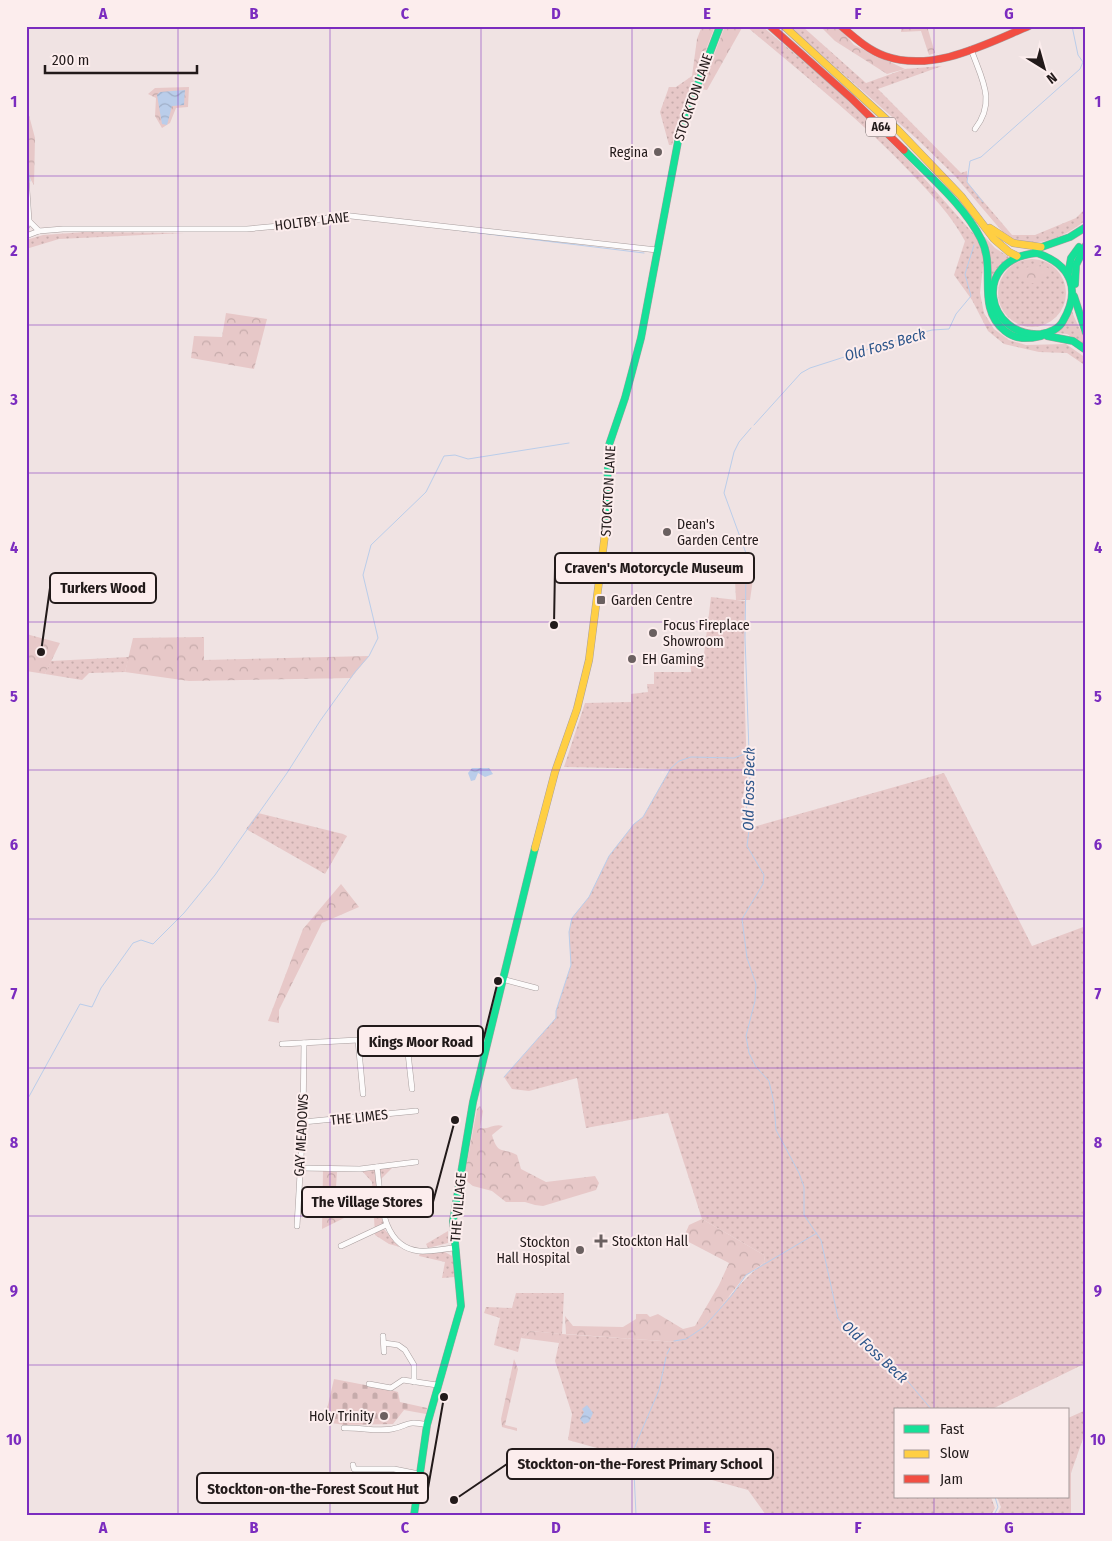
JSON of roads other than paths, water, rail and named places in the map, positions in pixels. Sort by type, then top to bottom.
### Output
[{"type":"main road","name":"STOCKTON LANE","points":[[521,900],[555,772],[578,710],[589,660],[603,564],[609,445],[634,366],[680,131],[688,104],[720,26]]},
{"type":"main road","name":"A64","points":[[770,26],[808,58],[891,136],[978,233],[989,258],[988,310],[996,323],[1016,338],[1031,340],[1044,336],[1073,341],[1086,350]]},
{"type":"main road","name":"A64","points":[[784,26],[897,129],[982,221],[997,245],[1017,256]]},
{"type":"main road","points":[[841,26],[861,45],[875,53],[895,60],[910,62],[933,61],[1029,26]]},
{"type":"main road","points":[[982,221],[1011,244],[1041,247]]},
{"type":"main road","points":[[1025,254],[1070,238],[1086,227]]},
{"type":"main road","points":[[1068,275],[1071,258],[1086,240]]},
{"type":"main road","points":[[1076,304],[1074,271],[1077,260],[1086,245]]},
{"type":"main road","points":[[1073,293],[1072,304],[1064,321],[1044,336],[1022,332],[1008,324],[998,313],[993,301],[995,278],[1006,263],[1017,256],[1025,254],[1037,253],[1050,257],[1062,266],[1068,275],[1086,333]]},
{"type":"main road","name":"THE VILLAGE","points":[[414,1515],[427,1425],[461,1302],[454,1248],[453,1221],[458,1184],[476,1086],[521,900]]},
{"type":"street","points":[[970,49],[987,101],[984,115],[975,129]]},
{"type":"street","points":[[26,176],[29,221],[26,228]]},
{"type":"street","name":"HOLTBY LANE","points":[[26,236],[39,231],[246,229],[290,225],[342,215],[657,250]]},
{"type":"street","points":[[29,221],[39,231]]},
{"type":"street","points":[[502,979],[536,988]]},
{"type":"street","points":[[282,1044],[452,1032],[488,1040]]},
{"type":"street","points":[[406,1035],[412,1089]]},
{"type":"street","points":[[358,1040],[362,1094]]},
{"type":"street","name":"GAY MEADOWS","points":[[297,1226],[303,1122],[304,1043]]},
{"type":"street","name":"THE LIMES","points":[[303,1122],[416,1111]]},
{"type":"street","points":[[300,1168],[377,1168],[416,1162]]},
{"type":"street","points":[[377,1168],[386,1225],[398,1241],[417,1251],[454,1248]]},
{"type":"street","points":[[341,1246],[386,1225]]},
{"type":"street","points":[[384,1336],[384,1352]]},
{"type":"street","points":[[384,1343],[398,1344],[405,1350],[414,1366],[414,1382]]},
{"type":"street","points":[[369,1384],[391,1388],[403,1380],[437,1385]]},
{"type":"street","points":[[344,1428],[393,1429],[405,1423],[415,1422],[427,1425]]},
{"type":"street","points":[[354,1467],[419,1474]]},
{"type":"water","points":[[185,90],[184,105],[172,106],[167,125],[162,124],[157,95],[160,92]]},
{"type":"water","points":[[472,768],[489,768],[493,774],[485,777],[478,773],[475,780],[471,781],[468,773]]},
{"type":"water","points":[[587,1405],[593,1413],[589,1422],[584,1424],[580,1419],[584,1412],[582,1409]]},
{"type":"waterway","name":"Old Foss Beck","points":[[983,202],[967,182],[970,161],[981,157],[1080,69],[1083,62],[1078,55],[1072,26]]},
{"type":"waterway","points":[[26,150],[30,181]]},
{"type":"waterway","points":[[463,231],[644,253]]},
{"type":"waterway","name":"Old Foss Beck","points":[[754,425],[801,373],[810,368],[913,335],[932,330],[949,329],[956,314],[971,296],[965,274],[974,245]]},
{"type":"waterway","name":"Old Foss Beck","points":[[746,570],[747,556],[724,493],[734,452],[739,442],[751,428]]},
{"type":"waterway","points":[[26,1102],[80,1004],[92,1007],[101,988],[133,943],[141,940],[153,944],[184,913],[215,875],[287,773],[320,721],[355,672],[369,656],[378,638],[363,575],[371,545],[426,492],[444,456],[455,455],[468,459],[569,443]]},
{"type":"waterway","name":"Old Foss Beck","points":[[746,573],[745,637],[750,780],[745,801],[750,822],[747,846],[764,875],[763,884],[742,919],[747,958],[756,984],[755,1001],[746,1036],[749,1053],[756,1067],[769,1081],[774,1103],[776,1130],[799,1173],[804,1187],[804,1215],[821,1240],[838,1318],[850,1333],[894,1365],[930,1408]]},
{"type":"waterway","points":[[504,1077],[556,1018],[556,1011],[571,965],[569,932],[572,918],[589,897],[609,856],[634,824],[643,817],[671,768],[679,761],[691,757],[734,758],[747,753]]},
{"type":"waterway","points":[[674,1341],[686,1339],[704,1327],[732,1295],[746,1275],[817,1233]]},
{"type":"waterway","points":[[667,1354],[670,1348]]},
{"type":"waterway","points":[[636,1515],[633,1451],[659,1390],[666,1357]]},
{"type":"waterway","name":"Old Foss Beck","points":[[994,1515],[998,1507],[995,1498]]},
{"type":"place","name":"Regina","points":[[658,152]]},
{"type":"place","name":"Dean's Garden Centre","points":[[667,532]]},
{"type":"place","name":"Garden Centre","points":[[601,600]]},
{"type":"place","name":"Craven's Motorcycle Museum","points":[[554,625]]},
{"type":"place","name":"Focus Fireplace Showroom","points":[[653,633]]},
{"type":"place","name":"Turkers Wood","points":[[41,652]]},
{"type":"place","name":"EH Gaming","points":[[632,659]]},
{"type":"place","name":"Kings Moor Road","points":[[498,981]]},
{"type":"place","name":"The Village Stores","points":[[455,1120]]},
{"type":"place","name":"Stockton Hall","points":[[601,1241]]},
{"type":"place","name":"Stockton Hall Hospital","points":[[580,1250]]},
{"type":"place","name":"Stockton-on-the-Forest Scout Hut","points":[[444,1397]]},
{"type":"place","name":"Holy Trinity","points":[[384,1416]]},
{"type":"place","name":"Stockton-on-the-Forest Primary School","points":[[454,1500]]}]
